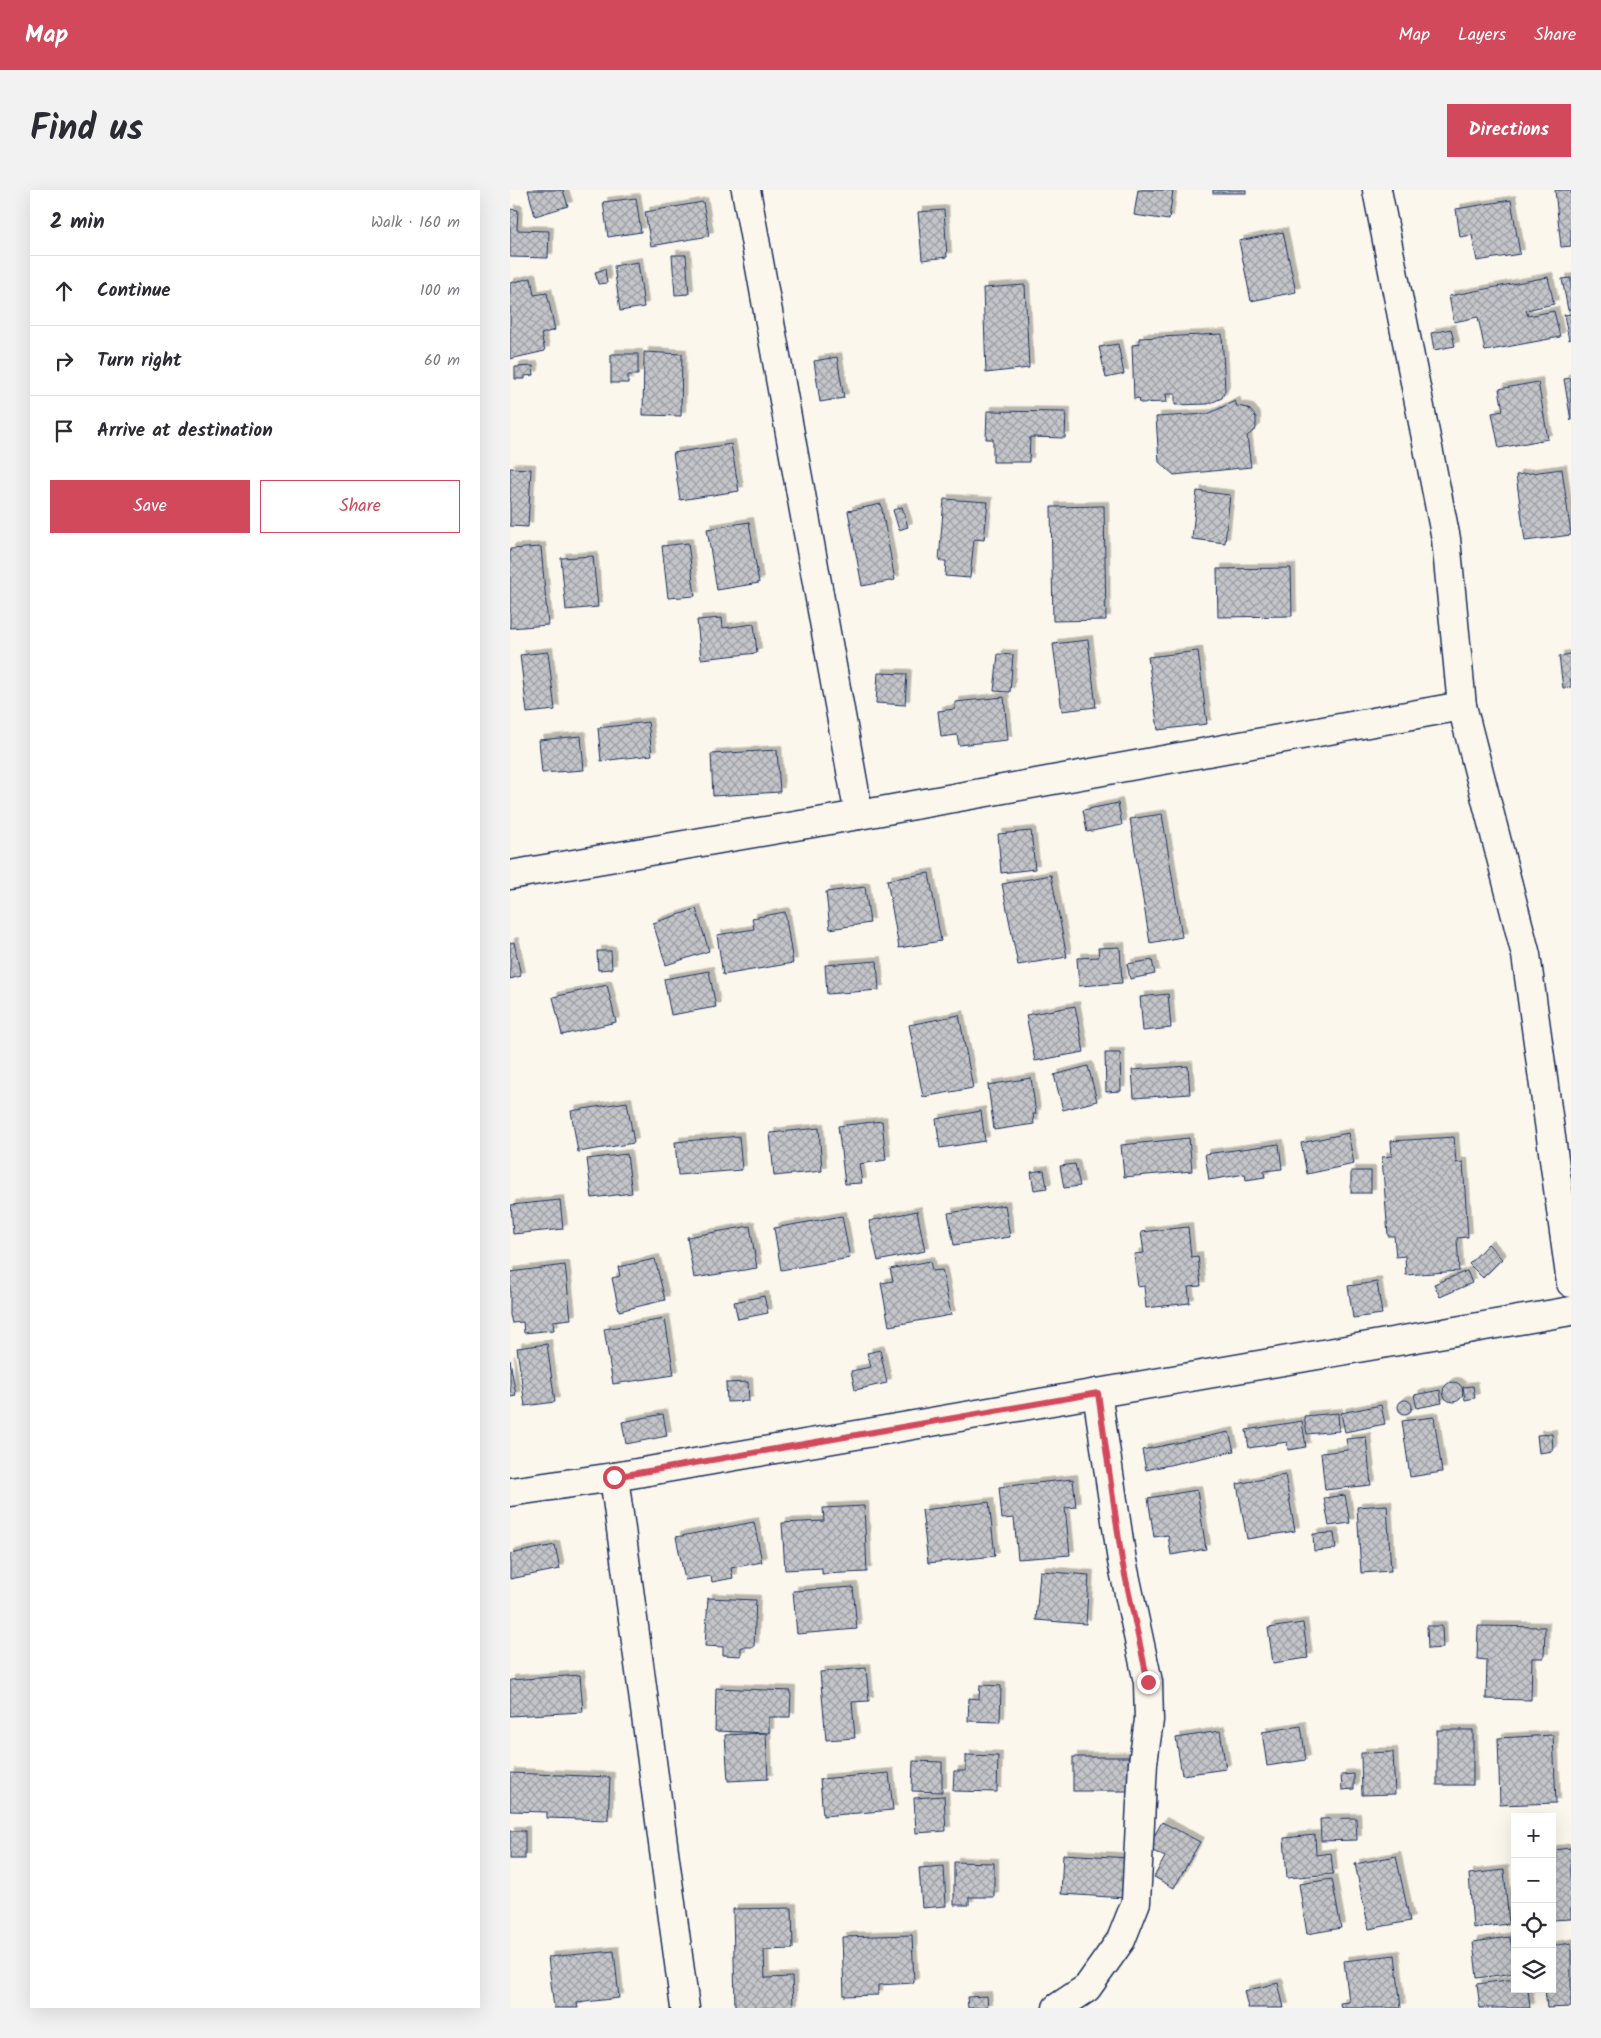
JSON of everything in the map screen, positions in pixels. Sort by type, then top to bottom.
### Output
[{"type":"street","points":[[746,190],[859,815]]},
{"type":"street","points":[[1377,190],[1446,539],[1462,706],[1526,955],[1571,1283]]},
{"type":"street","points":[[510,874],[859,815],[1462,706]]},
{"type":"street","points":[[510,1492],[614,1477],[1571,1312]]},
{"type":"street","points":[[1058,2008],[1087,1988],[1121,1940],[1136,1902],[1143,1763],[1150,1720],[1148,1682],[1122,1561],[1098,1393]]},
{"type":"street","points":[[614,1477],[685,2008]]},
{"type":"building","points":[[528,190],[563,190],[568,206],[535,216]]},
{"type":"building","points":[[1138,190],[1173,190],[1169,220],[1134,215]]},
{"type":"building","points":[[1213,190],[1246,190],[1246,193],[1213,193]]},
{"type":"building","points":[[1555,190],[1571,190],[1571,246],[1561,247]]},
{"type":"building","points":[[636,198],[641,232],[608,237],[603,202]]},
{"type":"building","points":[[1511,200],[1520,254],[1477,261],[1472,235],[1460,237],[1456,209]]},
{"type":"building","points":[[703,202],[709,236],[651,246],[645,212]]},
{"type":"building","points":[[510,209],[518,210],[517,230],[549,231],[548,258],[510,257]]},
{"type":"building","points":[[944,210],[947,257],[922,260],[918,212]]},
{"type":"building","points":[[1283,232],[1296,292],[1251,301],[1239,241]]},
{"type":"building","points":[[672,255],[686,255],[689,294],[675,295]]},
{"type":"building","points":[[638,262],[644,307],[620,311],[614,266]]},
{"type":"building","points":[[605,269],[607,283],[598,284],[595,272]]},
{"type":"building","points":[[1548,277],[1554,304],[1526,310],[1528,316],[1554,311],[1560,337],[1485,351],[1478,317],[1454,322],[1449,296]]},
{"type":"building","points":[[531,278],[534,295],[547,293],[555,330],[541,334],[545,351],[510,359],[510,283]]},
{"type":"building","points":[[1571,278],[1571,309],[1568,310],[1562,279]]},
{"type":"building","points":[[1025,285],[1029,368],[986,373],[983,288]]},
{"type":"building","points":[[1571,314],[1571,339],[1569,340],[1564,315]]},
{"type":"building","points":[[1451,329],[1455,346],[1434,350],[1431,333]]},
{"type":"building","points":[[1222,334],[1225,390],[1222,398],[1208,404],[1175,405],[1175,394],[1166,394],[1167,402],[1140,403],[1139,398],[1134,399],[1132,345],[1140,344],[1139,338]]},
{"type":"building","points":[[1118,344],[1124,374],[1106,378],[1099,347]]},
{"type":"building","points":[[644,352],[682,354],[681,416],[643,415]]},
{"type":"building","points":[[611,354],[638,354],[638,375],[628,375],[628,383],[611,383]]},
{"type":"building","points":[[837,357],[844,398],[820,402],[814,361]]},
{"type":"building","points":[[533,366],[534,375],[525,376],[525,379],[515,379],[515,367]]},
{"type":"building","points":[[1571,378],[1571,421],[1564,379]]},
{"type":"building","points":[[1538,382],[1548,439],[1499,448],[1492,413],[1503,411],[1499,389]]},
{"type":"building","points":[[1235,401],[1237,406],[1248,408],[1256,417],[1256,429],[1247,436],[1251,467],[1174,475],[1159,462],[1156,417],[1208,414]]},
{"type":"building","points":[[987,411],[1066,412],[1065,438],[1030,437],[1029,462],[993,462],[993,439],[986,439]]},
{"type":"building","points":[[731,444],[739,491],[680,500],[673,453]]},
{"type":"building","points":[[510,468],[531,469],[528,527],[510,526]]},
{"type":"building","points":[[1562,469],[1571,535],[1525,541],[1516,475]]},
{"type":"building","points":[[1197,491],[1230,495],[1225,543],[1192,539]]},
{"type":"building","points":[[944,499],[988,502],[984,540],[974,539],[970,578],[945,576],[946,561],[939,561]]},
{"type":"building","points":[[881,504],[895,580],[862,586],[848,511]]},
{"type":"building","points":[[1104,506],[1106,620],[1053,621],[1051,507]]},
{"type":"building","points":[[902,507],[908,527],[899,530],[893,510]]},
{"type":"building","points":[[749,522],[759,583],[717,590],[707,529]]},
{"type":"building","points":[[688,543],[695,596],[668,598],[662,546]]},
{"type":"building","points":[[541,547],[548,625],[510,628],[510,549]]},
{"type":"building","points":[[593,556],[598,607],[566,610],[561,558]]},
{"type":"building","points":[[1291,568],[1292,616],[1218,617],[1217,569]]},
{"type":"building","points":[[722,618],[723,628],[754,624],[757,653],[701,659],[697,620]]},
{"type":"building","points":[[1088,640],[1096,707],[1062,711],[1053,644]]},
{"type":"building","points":[[1198,651],[1207,724],[1158,730],[1148,657]]},
{"type":"building","points":[[548,652],[555,710],[527,713],[520,655]]},
{"type":"building","points":[[998,654],[1013,655],[1010,692],[994,691]]},
{"type":"building","points":[[1571,654],[1571,687],[1563,688],[1559,656]]},
{"type":"building","points":[[878,673],[907,674],[905,705],[876,703]]},
{"type":"building","points":[[1004,697],[1008,740],[959,745],[957,735],[941,737],[938,711],[955,709],[955,702]]},
{"type":"building","points":[[648,722],[652,755],[601,761],[598,728]]},
{"type":"building","points":[[581,736],[584,770],[542,773],[539,740]]},
{"type":"building","points":[[777,750],[780,792],[713,796],[711,754]]},
{"type":"building","points":[[1118,803],[1122,825],[1087,832],[1083,810]]},
{"type":"building","points":[[1162,814],[1182,937],[1150,943],[1130,819]]},
{"type":"building","points":[[1031,831],[1035,869],[1001,873],[998,834]]},
{"type":"building","points":[[929,873],[941,941],[899,948],[887,880]]},
{"type":"building","points":[[1051,875],[1067,957],[1018,965],[1002,884]]},
{"type":"building","points":[[865,887],[870,923],[830,929],[826,892]]},
{"type":"building","points":[[696,909],[709,951],[666,965],[653,923]]},
{"type":"building","points":[[785,912],[793,963],[723,975],[717,935],[754,929],[752,918]]},
{"type":"building","points":[[514,942],[521,976],[510,979],[510,943]]},
{"type":"building","points":[[1120,947],[1122,983],[1079,986],[1077,958],[1099,957],[1098,948]]},
{"type":"building","points":[[597,951],[611,951],[612,969],[598,970]]},
{"type":"building","points":[[1152,960],[1155,974],[1130,979],[1127,964]]},
{"type":"building","points":[[877,961],[879,990],[827,994],[825,965]]},
{"type":"building","points":[[709,971],[716,1007],[671,1015],[664,979]]},
{"type":"building","points":[[607,985],[616,1022],[562,1035],[553,997]]},
{"type":"building","points":[[1168,994],[1171,1028],[1143,1031],[1140,997]]},
{"type":"building","points":[[1075,1006],[1084,1052],[1035,1061],[1026,1015]]},
{"type":"building","points":[[959,1015],[973,1088],[923,1097],[909,1025]]},
{"type":"building","points":[[1105,1053],[1120,1053],[1121,1091],[1106,1092]]},
{"type":"building","points":[[1088,1066],[1097,1101],[1063,1110],[1054,1075]]},
{"type":"building","points":[[1188,1066],[1190,1094],[1134,1098],[1132,1070]]},
{"type":"building","points":[[1031,1078],[1036,1114],[1033,1114],[1034,1124],[994,1130],[988,1085]]},
{"type":"building","points":[[627,1102],[634,1143],[578,1152],[571,1111]]},
{"type":"building","points":[[981,1111],[985,1141],[940,1148],[936,1119]]},
{"type":"building","points":[[882,1121],[886,1160],[859,1164],[862,1183],[845,1184],[838,1126]]},
{"type":"building","points":[[819,1128],[822,1171],[774,1176],[770,1133]]},
{"type":"building","points":[[1348,1133],[1354,1164],[1307,1174],[1301,1143]]},
{"type":"building","points":[[739,1136],[742,1170],[678,1175],[675,1142]]},
{"type":"building","points":[[1454,1137],[1456,1163],[1463,1162],[1468,1237],[1457,1238],[1459,1271],[1406,1275],[1405,1256],[1396,1257],[1394,1236],[1388,1236],[1382,1157],[1392,1156],[1391,1141]]},
{"type":"building","points":[[1189,1138],[1192,1171],[1124,1177],[1121,1145]]},
{"type":"building","points":[[1279,1144],[1282,1169],[1264,1171],[1265,1177],[1246,1180],[1245,1174],[1209,1180],[1205,1154]]},
{"type":"building","points":[[627,1154],[632,1193],[592,1198],[587,1159]]},
{"type":"building","points":[[1075,1164],[1080,1186],[1064,1188],[1060,1166]]},
{"type":"building","points":[[1044,1170],[1047,1188],[1034,1190],[1031,1172]]},
{"type":"building","points":[[1351,1171],[1371,1171],[1371,1193],[1351,1193]]},
{"type":"building","points":[[560,1200],[563,1229],[513,1234],[511,1205]]},
{"type":"building","points":[[1005,1205],[1010,1237],[954,1245],[948,1213]]},
{"type":"building","points":[[917,1211],[925,1251],[878,1261],[869,1221]]},
{"type":"building","points":[[842,1216],[850,1258],[781,1270],[774,1228]]},
{"type":"building","points":[[750,1226],[757,1268],[694,1278],[687,1237]]},
{"type":"building","points":[[1188,1227],[1191,1257],[1198,1256],[1201,1286],[1188,1287],[1190,1303],[1146,1308],[1144,1286],[1138,1287],[1134,1254],[1144,1253],[1141,1232]]},
{"type":"building","points":[[1488,1244],[1502,1259],[1483,1278],[1469,1264]]},
{"type":"building","points":[[655,1259],[665,1300],[619,1311],[612,1278],[620,1276],[618,1267]]},
{"type":"building","points":[[930,1261],[932,1271],[942,1270],[951,1315],[889,1326],[881,1283],[893,1281],[890,1269]]},
{"type":"building","points":[[565,1265],[571,1319],[553,1321],[554,1330],[524,1333],[523,1322],[512,1323],[510,1315],[510,1272]]},
{"type":"building","points":[[1467,1271],[1472,1283],[1440,1297],[1434,1284]]},
{"type":"building","points":[[1377,1282],[1382,1314],[1353,1318],[1348,1286]]},
{"type":"building","points":[[764,1296],[768,1313],[738,1319],[734,1302]]},
{"type":"building","points":[[665,1319],[674,1375],[613,1384],[604,1329]]},
{"type":"building","points":[[547,1344],[555,1402],[525,1406],[517,1348]]},
{"type":"building","points":[[880,1350],[887,1383],[855,1390],[851,1371],[871,1367],[867,1353]]},
{"type":"building","points":[[510,1360],[516,1396],[510,1397]]},
{"type":"building","points":[[748,1382],[749,1401],[727,1402],[726,1383]]},
{"type":"building","points":[[1453,1382],[1460,1385],[1463,1392],[1460,1399],[1453,1402],[1446,1399],[1443,1392],[1446,1385]]},
{"type":"building","points":[[1473,1386],[1475,1398],[1465,1400],[1463,1387]]},
{"type":"building","points":[[1440,1390],[1442,1403],[1417,1408],[1414,1395]]},
{"type":"building","points":[[1405,1400],[1410,1402],[1412,1407],[1410,1412],[1405,1414],[1400,1412],[1398,1407],[1400,1402]]},
{"type":"building","points":[[1381,1405],[1385,1424],[1345,1432],[1341,1413]]},
{"type":"building","points":[[1338,1413],[1339,1431],[1307,1434],[1304,1416]]},
{"type":"building","points":[[663,1414],[667,1436],[626,1444],[622,1422]]},
{"type":"building","points":[[1434,1417],[1442,1472],[1410,1477],[1402,1421]]},
{"type":"building","points":[[1302,1421],[1306,1447],[1288,1450],[1287,1442],[1249,1448],[1246,1430]]},
{"type":"building","points":[[1229,1432],[1234,1451],[1146,1470],[1142,1450]]},
{"type":"building","points":[[1552,1434],[1553,1451],[1539,1453],[1537,1435]]},
{"type":"building","points":[[1366,1437],[1371,1485],[1325,1490],[1321,1453],[1348,1450],[1346,1439]]},
{"type":"building","points":[[1285,1475],[1295,1531],[1247,1539],[1237,1484]]},
{"type":"building","points":[[1073,1479],[1076,1507],[1065,1508],[1070,1555],[1018,1559],[1014,1518],[1002,1519],[999,1487]]},
{"type":"building","points":[[1197,1490],[1206,1549],[1171,1555],[1168,1535],[1154,1537],[1148,1498]]},
{"type":"building","points":[[1345,1495],[1350,1523],[1329,1526],[1324,1498]]},
{"type":"building","points":[[989,1502],[995,1556],[928,1563],[922,1510]]},
{"type":"building","points":[[1387,1505],[1391,1571],[1361,1573],[1357,1507]]},
{"type":"building","points":[[864,1506],[867,1572],[822,1574],[822,1568],[785,1570],[782,1523],[824,1521],[823,1508]]},
{"type":"building","points":[[754,1522],[762,1562],[731,1568],[733,1578],[712,1582],[711,1576],[685,1580],[676,1537]]},
{"type":"building","points":[[1334,1533],[1336,1549],[1314,1551],[1313,1534]]},
{"type":"building","points":[[555,1545],[560,1569],[510,1579],[510,1554]]},
{"type":"building","points":[[1040,1571],[1089,1575],[1086,1624],[1036,1620]]},
{"type":"building","points":[[853,1587],[857,1629],[797,1634],[793,1591]]},
{"type":"building","points":[[708,1598],[756,1600],[754,1647],[741,1647],[741,1656],[723,1655],[723,1647],[705,1646]]},
{"type":"building","points":[[1303,1623],[1308,1658],[1273,1663],[1268,1628]]},
{"type":"building","points":[[1427,1626],[1442,1626],[1443,1648],[1428,1649]]},
{"type":"building","points":[[1478,1626],[1545,1627],[1544,1658],[1532,1658],[1531,1700],[1486,1699],[1487,1660],[1477,1659]]},
{"type":"building","points":[[866,1668],[869,1701],[852,1702],[855,1738],[826,1740],[820,1672]]},
{"type":"building","points":[[580,1675],[583,1712],[510,1716],[510,1680]]},
{"type":"building","points":[[980,1685],[1001,1686],[1000,1722],[968,1721],[969,1698],[979,1699]]},
{"type":"building","points":[[716,1688],[791,1691],[790,1717],[769,1717],[769,1733],[715,1731]]},
{"type":"building","points":[[1301,1726],[1306,1760],[1267,1766],[1262,1732]]},
{"type":"building","points":[[1437,1730],[1473,1730],[1473,1785],[1437,1785]]},
{"type":"building","points":[[1220,1731],[1226,1769],[1182,1775],[1176,1738]]},
{"type":"building","points":[[766,1733],[768,1779],[728,1781],[725,1735]]},
{"type":"building","points":[[1553,1735],[1556,1803],[1500,1805],[1498,1738]]},
{"type":"building","points":[[1393,1752],[1395,1794],[1362,1795],[1361,1753]]},
{"type":"building","points":[[966,1755],[998,1756],[997,1792],[953,1791],[954,1771],[966,1771]]},
{"type":"building","points":[[1073,1757],[1131,1757],[1131,1791],[1073,1791]]},
{"type":"building","points":[[913,1761],[942,1762],[942,1792],[912,1791]]},
{"type":"building","points":[[510,1773],[610,1777],[608,1820],[547,1818],[547,1812],[510,1811]]},
{"type":"building","points":[[889,1773],[893,1810],[823,1816],[820,1779]]},
{"type":"building","points":[[1354,1774],[1354,1789],[1342,1790],[1341,1775]]},
{"type":"building","points":[[944,1796],[946,1831],[916,1833],[914,1798]]},
{"type":"building","points":[[1356,1818],[1357,1840],[1321,1841],[1320,1819]]},
{"type":"building","points":[[1162,1822],[1200,1842],[1174,1888],[1154,1877],[1165,1857],[1147,1848]]},
{"type":"building","points":[[510,1831],[525,1831],[525,1859],[510,1859]]},
{"type":"building","points":[[1315,1835],[1316,1855],[1331,1853],[1333,1874],[1287,1878],[1284,1838]]},
{"type":"building","points":[[1571,1848],[1571,1919],[1556,1920],[1556,1850]]},
{"type":"building","points":[[1063,1854],[1129,1858],[1126,1898],[1061,1894]]},
{"type":"building","points":[[1396,1856],[1410,1921],[1369,1929],[1355,1864]]},
{"type":"building","points":[[954,1862],[994,1863],[994,1897],[969,1897],[969,1905],[954,1905]]},
{"type":"building","points":[[944,1866],[946,1906],[922,1908],[919,1868]]},
{"type":"building","points":[[1504,1870],[1509,1924],[1473,1928],[1469,1874]]},
{"type":"building","points":[[1332,1879],[1341,1928],[1307,1934],[1299,1884]]},
{"type":"building","points":[[792,1908],[793,1949],[764,1950],[765,1978],[792,1977],[793,2008],[735,2008],[733,1909]]},
{"type":"building","points":[[912,1935],[914,1983],[878,1985],[878,1995],[844,1996],[842,1937]]},
{"type":"building","points":[[1510,1937],[1511,1974],[1477,1978],[1473,1942]]},
{"type":"building","points":[[1571,1943],[1571,2007],[1547,2008],[1545,1993],[1556,1993],[1556,1945]]},
{"type":"building","points":[[614,1951],[619,1998],[577,2003],[578,2008],[554,2008],[548,1957]]},
{"type":"building","points":[[1395,1955],[1401,2008],[1341,2008],[1340,2003],[1349,2002],[1344,1961]]},
{"type":"building","points":[[1511,1980],[1511,1993],[1528,1993],[1530,2008],[1480,2008],[1477,1984]]},
{"type":"building","points":[[1278,1983],[1284,2008],[1248,2008],[1244,1991]]},
{"type":"building","points":[[987,1996],[988,2008],[968,2008],[967,1997]]},
{"type":"route","points":[[614,1477],[1098,1393],[1122,1561],[1148,1682]]}]
